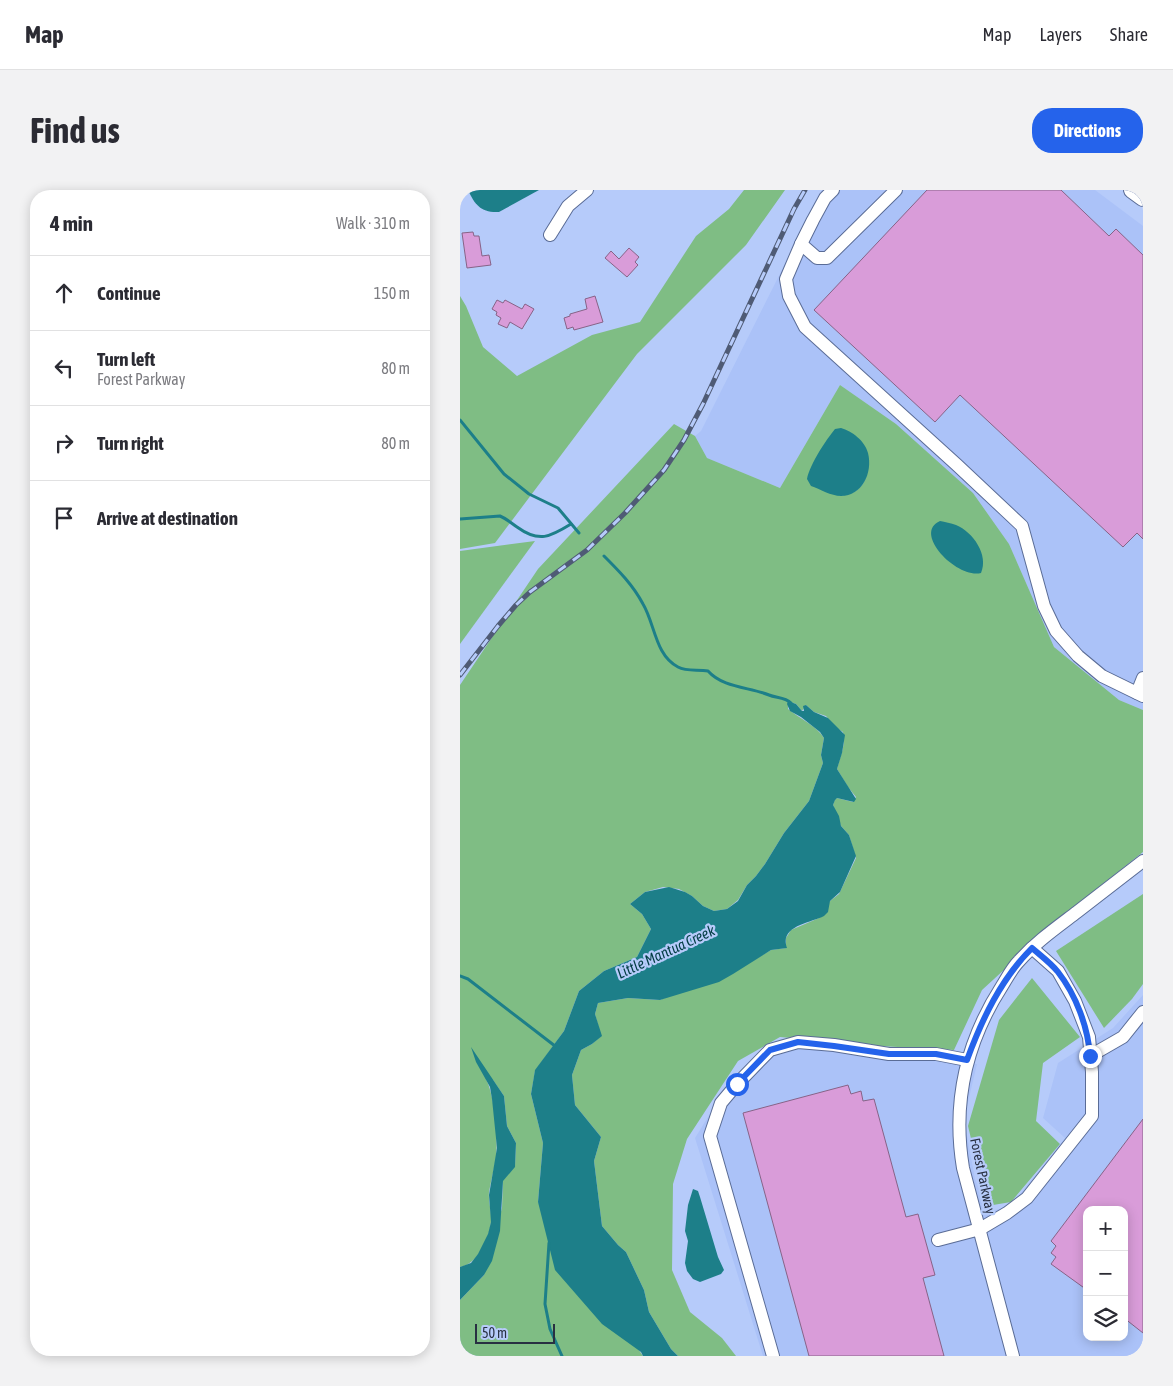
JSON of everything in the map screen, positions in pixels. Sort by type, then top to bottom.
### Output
[{"type":"main road","points":[[1132,190],[1143,198]]},
{"type":"street","points":[[550,234],[568,206],[588,190]]},
{"type":"street","points":[[833,190],[825,198],[801,244],[786,279],[789,296],[804,327],[1022,526],[1044,606],[1056,631],[1078,656],[1102,676],[1140,695],[1143,678]]},
{"type":"street","points":[[801,244],[817,258],[827,258],[896,190]]},
{"type":"street","name":"Forest Parkway","points":[[1013,1356],[963,1168],[960,1149],[960,1100],[967,1060],[979,1027],[1018,962],[1042,938],[1143,861]]},
{"type":"street","points":[[938,1240],[980,1229],[1007,1213],[1027,1198],[1092,1116],[1089,1037],[1075,1001],[1058,971],[1032,948]]},
{"type":"street","points":[[1090,1056],[1123,1037],[1143,1012]]},
{"type":"street","points":[[773,1356],[710,1136],[721,1103],[770,1050],[798,1042],[889,1054],[936,1054],[967,1060]]},
{"type":"shaded area","points":[[744,190],[785,190],[746,245],[637,354],[495,543],[460,549],[460,296],[483,347],[517,376],[592,335],[640,322],[696,236],[729,209]]},
{"type":"shaded area","points":[[822,190],[1095,190],[1143,226],[1143,710],[1119,700],[1054,647],[1009,544],[973,493],[896,424],[840,385],[780,488],[707,458],[695,436],[701,431]]},
{"type":"shaded area","points":[[840,385],[896,424],[973,493],[1009,544],[1054,647],[1119,700],[1143,710],[1143,852],[1065,914],[982,990],[954,1050],[879,1046],[780,1037],[738,1061],[687,1139],[673,1184],[672,1270],[690,1312],[722,1338],[736,1356],[678,1356],[671,1349],[649,1312],[644,1290],[626,1252],[602,1226],[594,1161],[601,1137],[575,1105],[572,1075],[581,1050],[601,1036],[595,1014],[598,1003],[628,998],[660,1000],[754,960],[771,950],[786,948],[786,938],[791,930],[819,918],[830,901],[839,894],[856,858],[849,835],[841,826],[833,805],[837,798],[853,802],[856,797],[837,769],[843,746],[843,732],[835,727],[826,716],[814,712],[806,705],[802,711],[796,704],[788,701],[788,709],[812,726],[824,738],[821,755],[823,763],[809,801],[784,833],[765,864],[747,885],[738,900],[727,909],[714,911],[703,906],[692,896],[679,889],[663,887],[645,892],[630,904],[642,914],[651,929],[637,957],[604,971],[579,991],[564,1031],[535,1071],[531,1094],[543,1143],[538,1202],[643,1356],[460,1356],[460,1300],[484,1275],[502,1208],[503,1180],[515,1166],[516,1143],[507,1126],[504,1096],[493,1080],[486,1079],[494,1107],[497,1140],[496,1158],[489,1192],[491,1222],[482,1250],[472,1261],[460,1267],[460,685],[538,569],[674,424],[695,436],[707,458],[780,488]],"holes":[[[868,464],[861,487],[852,493],[839,496]]]},
{"type":"shaded area","points":[[535,541],[460,644],[460,551]]},
{"type":"shaded area","points":[[1143,894],[1143,984],[1132,999],[1104,1028],[1056,951]]},
{"type":"shaded area","points":[[1032,978],[1080,1037],[1043,1063],[1036,1121],[1060,1144],[1011,1202],[987,1206],[968,1126],[999,1020]]},
{"type":"shaded area","points":[[1143,995],[1143,1356],[763,1356],[695,1138],[726,1088],[784,1041],[977,1064],[964,1119],[975,1179],[988,1211],[1009,1208],[1065,1138],[1043,1118],[1058,1063],[1113,1028]]},
{"type":"water","points":[[468,190],[539,190],[499,212],[493,212],[479,207]]},
{"type":"water","points":[[841,428],[854,434],[861,441],[868,453],[869,468],[860,488],[848,495],[837,496],[811,486],[807,479],[811,466],[823,446],[835,429]]},
{"type":"water","points":[[940,521],[962,528],[978,545],[983,559],[981,573],[971,573],[961,569],[941,554],[934,544],[931,535],[933,527]]},
{"type":"water","points":[[788,701],[796,704],[802,711],[804,711],[803,706],[806,705],[814,712],[828,718],[845,735],[837,769],[856,799],[854,802],[837,798],[833,805],[839,816],[841,826],[849,835],[856,856],[840,892],[830,901],[828,912],[824,916],[797,926],[787,935],[787,948],[771,950],[719,982],[660,1000],[628,998],[598,1003],[595,1014],[602,1036],[581,1050],[572,1075],[575,1105],[601,1137],[594,1161],[602,1226],[626,1252],[644,1290],[649,1312],[671,1349],[678,1356],[643,1356],[641,1352],[602,1324],[555,1270],[538,1202],[543,1143],[531,1094],[535,1070],[564,1031],[579,991],[604,971],[637,957],[651,929],[642,914],[630,904],[645,892],[669,887],[685,892],[703,906],[714,911],[727,909],[738,901],[747,885],[765,864],[784,833],[809,801],[823,763],[821,755],[824,738],[820,732],[790,711],[787,704]]},
{"type":"water","points":[[471,1047],[504,1096],[507,1126],[516,1143],[515,1167],[503,1181],[500,1231],[492,1261],[484,1275],[460,1300],[460,1267],[471,1263],[478,1254],[488,1234],[491,1222],[489,1195],[497,1148],[490,1087],[476,1062]]},
{"type":"water","points":[[693,1189],[698,1191],[718,1257],[724,1270],[721,1274],[700,1282],[693,1279],[687,1271],[685,1263],[688,1241],[685,1231],[688,1205]]},
{"type":"building","points":[[927,190],[1061,190],[1109,236],[1116,229],[1143,255],[1143,539],[1137,533],[1123,547],[960,395],[935,422],[814,310]]},
{"type":"building","points":[[473,232],[474,236],[479,236],[482,256],[489,255],[491,265],[467,268],[462,233]]},
{"type":"building","points":[[629,248],[639,257],[635,262],[638,265],[627,277],[605,258],[611,251],[619,259]]},
{"type":"building","points":[[595,296],[603,322],[574,330],[573,327],[567,329],[564,318],[570,316],[570,314],[587,309],[585,299]]},
{"type":"building","points":[[497,300],[503,303],[505,300],[522,309],[525,304],[534,309],[522,329],[510,322],[507,328],[498,324],[501,318],[492,309]]},
{"type":"building","points":[[848,1085],[851,1094],[861,1091],[863,1101],[874,1099],[906,1217],[918,1214],[935,1275],[923,1278],[944,1356],[809,1356],[743,1113]]},
{"type":"building","points":[[1143,1119],[1143,1333],[1128,1321],[1128,1206],[1083,1206],[1083,1287],[1051,1264],[1056,1257],[1051,1253],[1056,1246],[1051,1241]]},
{"type":"waterway","points":[[460,420],[504,474],[529,494],[558,508],[579,533]]},
{"type":"waterway","name":"Little Mantua Creek","points":[[460,519],[500,516],[525,532],[538,537],[550,535],[571,524]]},
{"type":"waterway","name":"Little Mantua Creek","points":[[604,556],[625,578],[639,597],[647,612],[660,647],[670,662],[685,669],[708,671],[721,681],[762,692],[791,703]]},
{"type":"waterway","points":[[460,976],[468,979],[555,1046]]},
{"type":"waterway","name":"Little Mantua Creek","points":[[549,1243],[545,1304],[550,1329],[562,1356]]},
{"type":"railway","points":[[460,675],[516,605],[530,592],[587,550],[625,513],[664,470],[684,440],[703,404],[794,209],[805,190]]},
{"type":"route","points":[[737,1084],[770,1050],[798,1042],[889,1054],[936,1054],[967,1060],[979,1027],[995,998],[1018,962],[1032,948],[1058,971],[1075,1001],[1089,1037],[1090,1056]]}]
